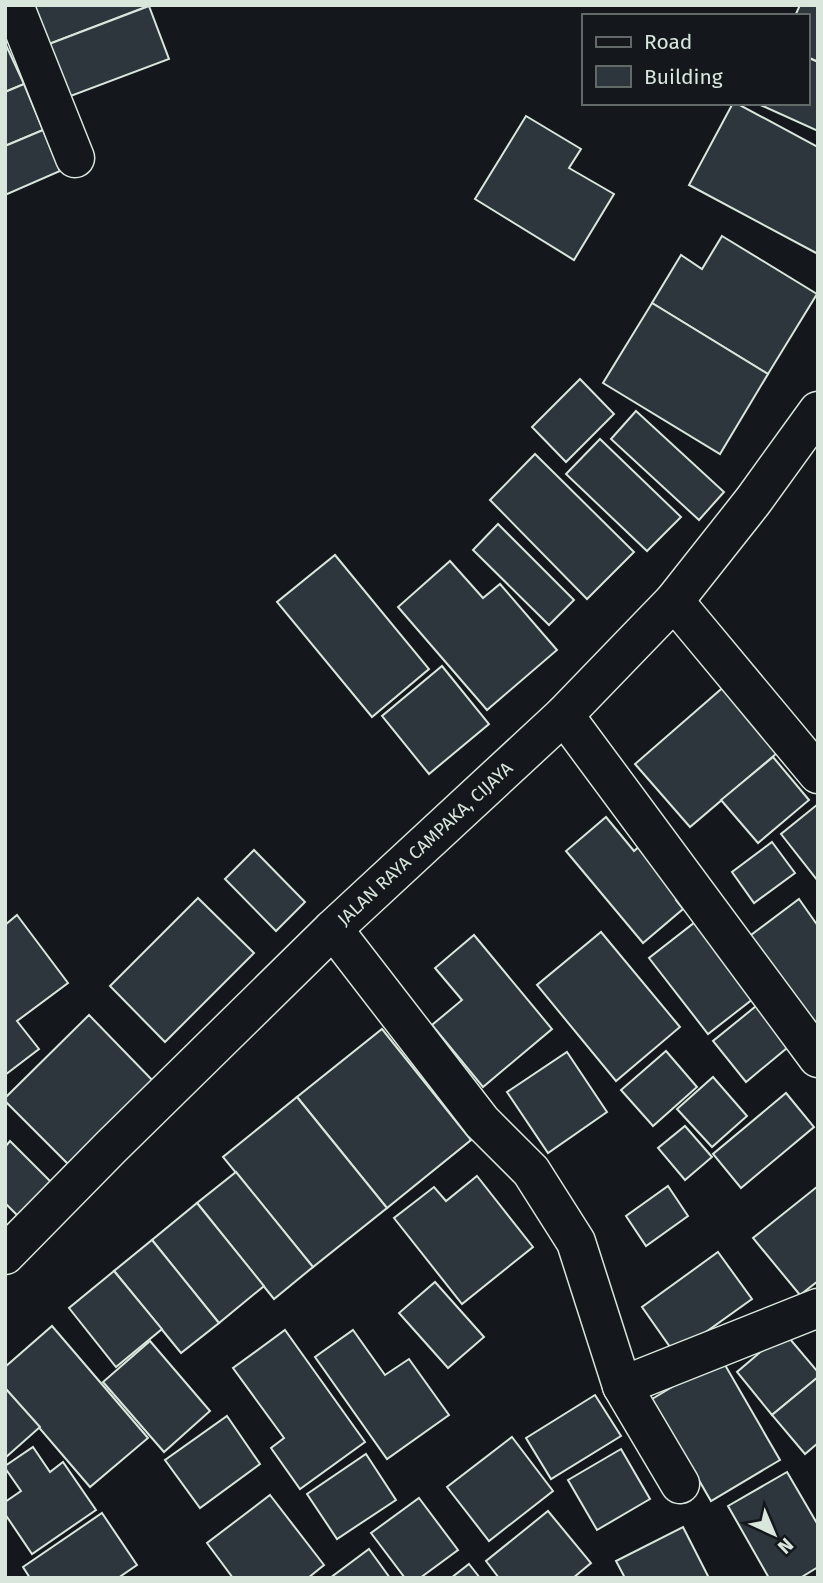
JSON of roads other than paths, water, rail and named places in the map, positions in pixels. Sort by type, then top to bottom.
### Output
[{"type":"street","points":[[14,5],[75,158]]},
{"type":"street","name":"JALAN RAYA CAMPAKA, CIJAYA","points":[[5,1255],[333,929],[564,715],[674,601],[753,501],[818,411]]},
{"type":"street","points":[[674,601],[818,774]]},
{"type":"street","points":[[564,715],[818,1058]]},
{"type":"street","points":[[333,929],[482,1122],[531,1171],[576,1242],[622,1386],[680,1484]]},
{"type":"street","points":[[622,1386],[818,1308]]}]
